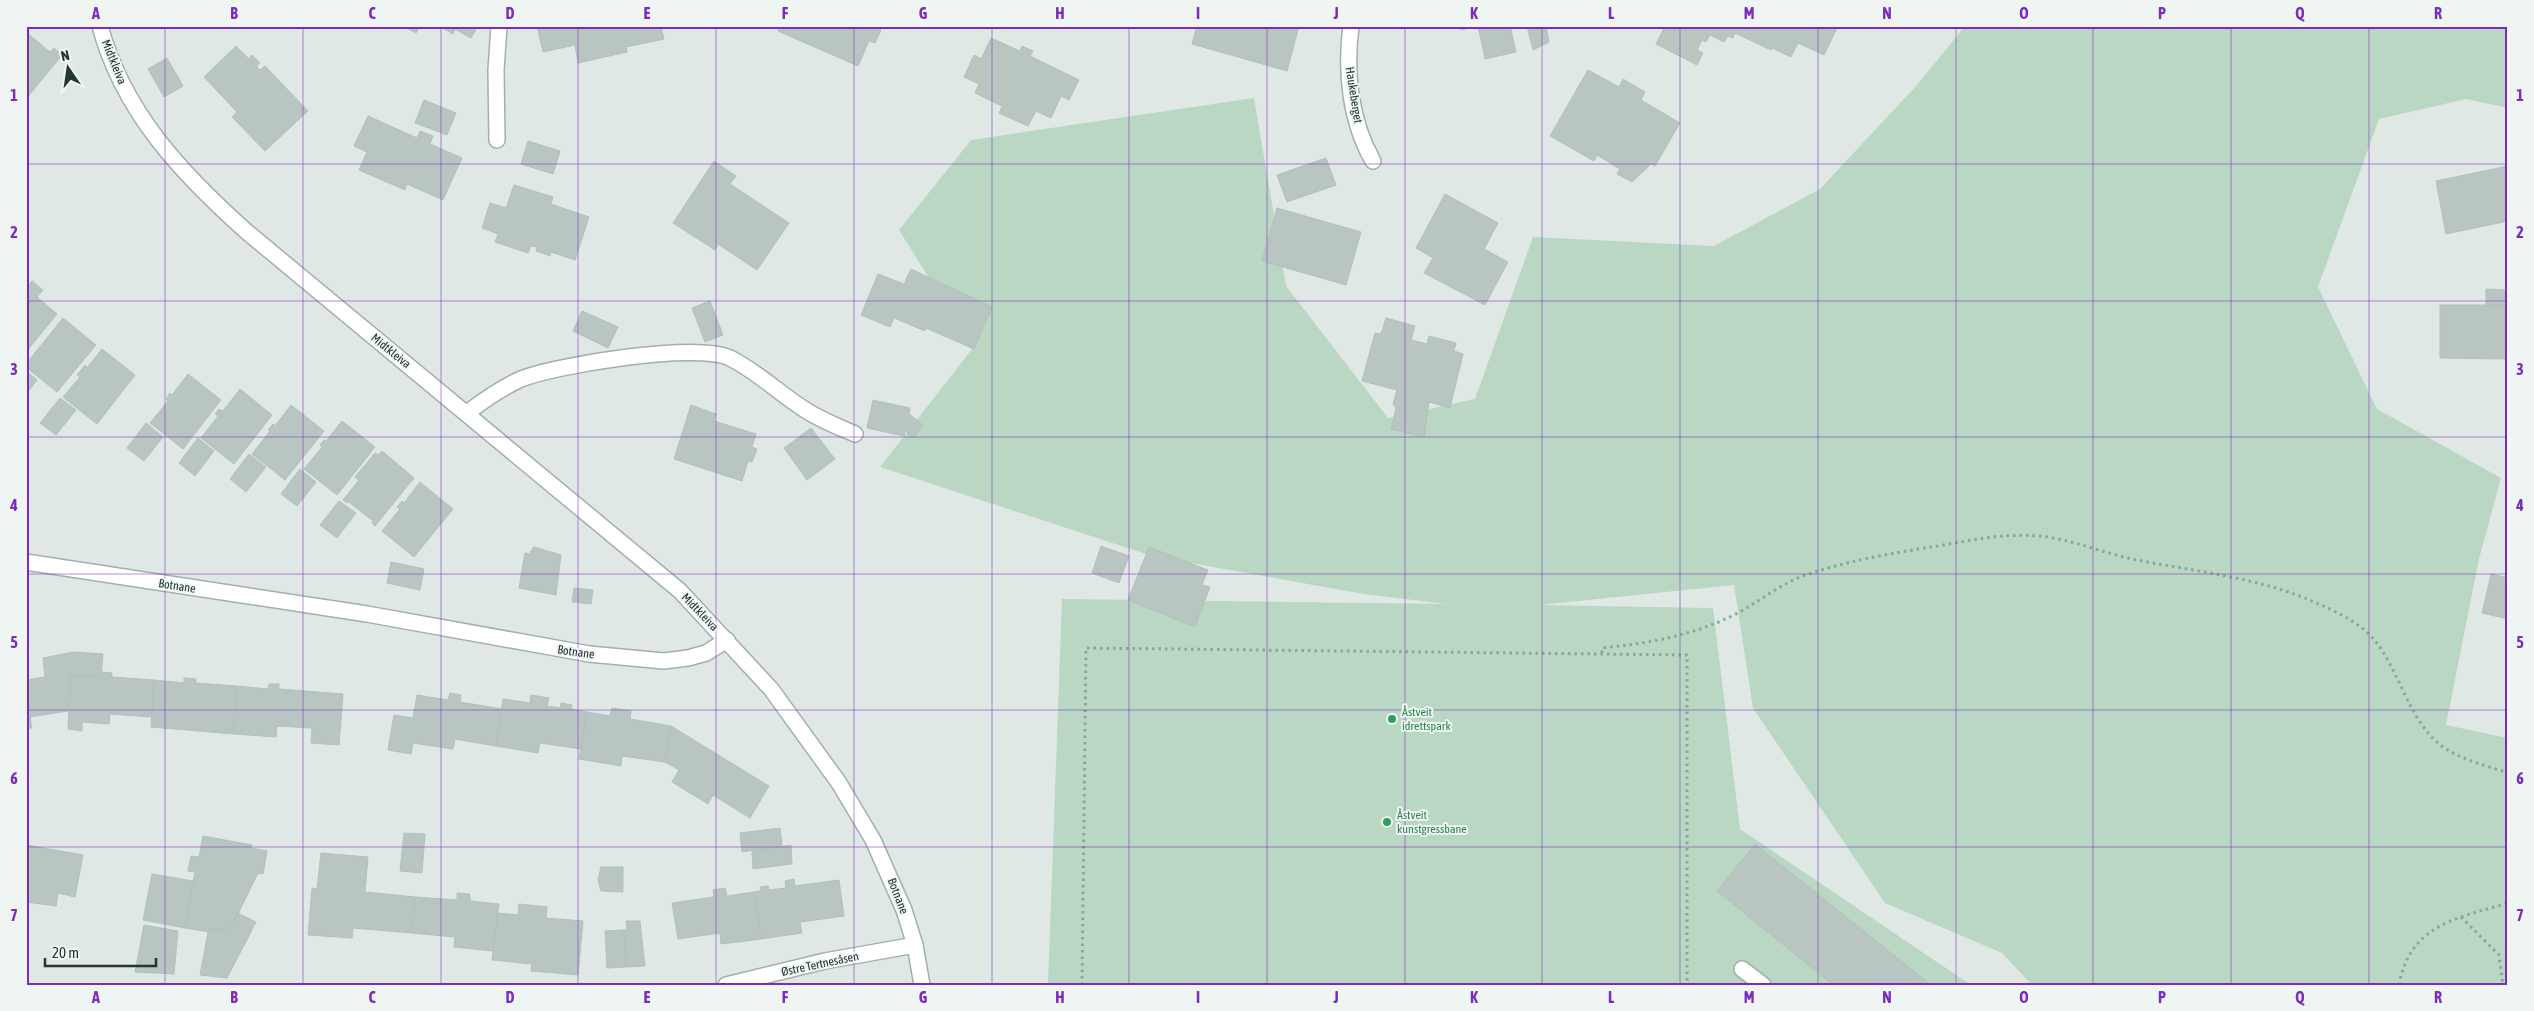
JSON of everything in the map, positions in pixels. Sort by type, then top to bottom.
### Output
[{"type":"street","name":"Midtkleiva","points":[[100,26],[126,92],[142,119],[185,174],[247,232],[680,591],[727,640]]},
{"type":"street","points":[[497,140],[496,70],[499,26]]},
{"type":"street","name":"Haukeberget","points":[[1351,26],[1349,76],[1353,102],[1360,132],[1373,161]]},
{"type":"street","points":[[467,413],[500,389],[523,379],[554,370],[676,352],[705,351],[729,357],[806,411],[828,423],[855,434]]},
{"type":"street","name":"Botnane","points":[[26,562],[367,614],[589,654],[664,661],[706,653],[727,640],[771,689],[839,782],[873,840],[893,882],[915,945],[922,985]]},
{"type":"street","name":"Østre Tertnesåsen","points":[[726,985],[825,961],[915,945]]},
{"type":"street","points":[[1742,969],[1764,985]]},
{"type":"path","points":[[1602,654],[1602,648],[1662,641],[1688,633],[1732,616],[1769,592],[1798,578],[1835,566],[1882,555],[1985,538],[2016,534],[2042,536],[2136,560],[2233,577],[2285,591],[2318,604],[2350,620],[2370,635],[2418,717],[2440,745],[2460,756],[2508,773]]},
{"type":"path","points":[[1082,985],[1086,648],[1688,655],[1688,985]]},
{"type":"path","points":[[2399,985],[2401,972],[2411,951],[2424,935],[2438,926],[2508,903]]},
{"type":"path","points":[[2461,918],[2499,955],[2503,985]]},
{"type":"green space","points":[[1965,26],[2508,26],[2508,108],[2466,99],[2379,119],[2318,287],[2377,409],[2501,478],[2479,559],[2446,725],[2508,738],[2508,985],[2032,985],[2002,953],[1885,903],[1753,708],[1734,585],[1539,605],[1713,608],[1740,829],[1971,985],[1048,985],[1062,599],[1446,604],[1364,594],[1152,556],[880,467],[973,348],[899,230],[971,140],[1254,98],[1286,286],[1388,418],[1475,399],[1533,237],[1714,246],[1820,189],[1917,85]]},
{"type":"building","points":[[403,26],[420,26],[416,33]]},
{"type":"building","points":[[439,26],[478,26],[471,38],[455,29],[453,34]]},
{"type":"building","points":[[537,26],[661,26],[664,39],[626,47],[627,52],[578,63],[575,45],[543,52]]},
{"type":"building","points":[[780,26],[875,26],[881,30],[875,43],[869,41],[858,66],[778,31]]},
{"type":"building","points":[[1197,26],[1299,26],[1287,71],[1192,44]]},
{"type":"building","points":[[1460,26],[1478,26],[1461,30]]},
{"type":"building","points":[[1478,26],[1510,26],[1516,52],[1485,59]]},
{"type":"building","points":[[1527,26],[1546,26],[1549,42],[1533,50]]},
{"type":"building","points":[[1665,26],[1838,26],[1824,55],[1798,43],[1791,57],[1735,33],[1733,38],[1728,36],[1724,42],[1710,35],[1706,42],[1702,40],[1697,50],[1703,53],[1697,65],[1656,44]]},
{"type":"building","points":[[26,32],[50,52],[54,48],[62,55],[26,99]]},
{"type":"building","points":[[991,38],[1020,51],[1022,46],[1033,51],[1030,56],[1079,80],[1069,100],[1061,96],[1051,118],[1036,111],[1028,126],[999,113],[1002,106],[975,93],[979,84],[964,77],[974,55],[981,59]]},
{"type":"building","points":[[236,46],[249,59],[252,55],[260,63],[256,66],[260,70],[265,66],[308,111],[265,151],[232,117],[237,112],[204,77]]},
{"type":"building","points":[[167,58],[183,86],[164,97],[148,69]]},
{"type":"building","points":[[1588,70],[1619,87],[1623,79],[1645,92],[1641,100],[1680,123],[1655,166],[1651,164],[1632,182],[1617,174],[1620,169],[1597,155],[1594,161],[1550,136]]},
{"type":"building","points":[[424,100],[456,113],[447,135],[415,123]]},
{"type":"building","points":[[368,116],[417,138],[420,131],[433,136],[430,144],[462,158],[443,200],[407,184],[405,190],[359,170],[367,152],[354,146]]},
{"type":"building","points":[[528,141],[560,151],[553,174],[521,164]]},
{"type":"building","points":[[1326,158],[1336,185],[1287,202],[1277,175]]},
{"type":"building","points":[[714,161],[736,176],[730,184],[789,223],[757,270],[718,244],[715,250],[673,223]]},
{"type":"building","points":[[2508,166],[2508,221],[2446,234],[2436,181]]},
{"type":"building","points":[[514,185],[553,197],[551,204],[589,217],[575,260],[551,252],[550,256],[536,251],[537,247],[531,246],[528,253],[495,242],[498,234],[482,228],[490,203],[506,208]]},
{"type":"building","points":[[1445,194],[1498,223],[1484,249],[1508,262],[1485,305],[1424,273],[1433,258],[1416,248]]},
{"type":"building","points":[[1277,208],[1361,232],[1346,285],[1262,261]]},
{"type":"building","points":[[911,269],[992,307],[974,349],[926,328],[925,331],[894,318],[890,327],[861,315],[878,274],[904,284]]},
{"type":"building","points":[[32,281],[43,290],[37,297],[57,314],[26,352],[26,288]]},
{"type":"building","points":[[2486,289],[2508,290],[2508,305],[2486,305]]},
{"type":"building","points":[[710,301],[723,335],[705,342],[692,308]]},
{"type":"building","points":[[2440,305],[2508,305],[2508,359],[2440,358]]},
{"type":"building","points":[[582,311],[618,327],[608,348],[573,331]]},
{"type":"building","points":[[63,318],[96,345],[57,392],[26,367],[26,364]]},
{"type":"building","points":[[1386,318],[1415,326],[1411,340],[1427,344],[1429,336],[1456,343],[1454,351],[1463,354],[1450,408],[1429,402],[1424,437],[1391,429],[1396,408],[1393,404],[1397,390],[1362,381],[1375,333],[1381,334]]},
{"type":"building","points":[[102,349],[135,375],[97,424],[63,397],[80,377],[77,375],[85,365],[87,368]]},
{"type":"building","points":[[26,371],[37,380],[26,394]]},
{"type":"building","points":[[188,374],[221,400],[183,449],[150,423],[168,401],[166,399],[170,393],[172,395]]},
{"type":"building","points":[[240,389],[272,415],[234,464],[201,438],[218,416],[215,414],[219,409],[223,411]]},
{"type":"building","points":[[60,398],[76,410],[56,435],[40,423]]},
{"type":"building","points":[[873,400],[910,408],[909,414],[923,425],[914,438],[905,431],[904,436],[867,428]]},
{"type":"building","points":[[291,405],[324,431],[285,480],[252,454],[270,431],[268,430],[273,424],[275,426]]},
{"type":"building","points":[[691,405],[716,414],[714,421],[756,434],[752,447],[757,449],[752,462],[748,461],[742,481],[674,459]]},
{"type":"building","points":[[342,421],[375,447],[337,495],[304,469],[322,447],[320,445],[324,440],[326,441]]},
{"type":"building","points":[[146,423],[163,437],[144,461],[127,448]]},
{"type":"building","points":[[811,428],[835,459],[807,480],[784,448]]},
{"type":"building","points":[[198,438],[214,451],[195,476],[179,463]]},
{"type":"building","points":[[382,451],[414,478],[375,526],[372,523],[373,521],[349,502],[347,503],[343,500],[359,480],[355,477],[375,453],[378,455]]},
{"type":"building","points":[[249,454],[266,467],[246,492],[230,479]]},
{"type":"building","points":[[300,469],[316,482],[297,506],[281,494]]},
{"type":"building","points":[[420,482],[453,509],[414,557],[382,531],[400,509],[397,507],[402,501],[404,503]]},
{"type":"building","points":[[339,501],[356,513],[337,538],[320,525]]},
{"type":"building","points":[[1101,546],[1129,556],[1119,583],[1092,573]]},
{"type":"building","points":[[534,547],[561,555],[556,595],[519,588],[525,553],[529,554]]},
{"type":"building","points":[[1149,547],[1208,570],[1202,585],[1210,587],[1195,627],[1128,600]]},
{"type":"building","points":[[391,562],[424,569],[420,590],[387,583]]},
{"type":"building","points":[[2491,574],[2508,578],[2508,619],[2482,613]]},
{"type":"building","points":[[574,588],[593,590],[591,604],[572,602]]},
{"type":"building","points":[[73,652],[103,654],[101,677],[71,675],[68,711],[30,717],[32,728],[26,728],[26,680],[45,677],[43,658]]},
{"type":"building","points":[[102,672],[112,673],[112,677],[154,680],[152,717],[110,714],[109,724],[82,722],[82,731],[68,729],[71,675],[101,677]]},
{"type":"building","points":[[184,678],[196,679],[196,683],[236,686],[234,734],[151,727],[154,680],[184,683]]},
{"type":"building","points":[[269,684],[279,684],[279,689],[343,694],[339,745],[311,743],[312,728],[277,726],[276,737],[234,734],[236,686],[268,689]]},
{"type":"building","points":[[450,693],[461,695],[460,702],[502,709],[496,746],[455,739],[453,749],[413,743],[411,754],[388,750],[394,715],[413,718],[417,695],[448,700]]},
{"type":"building","points":[[531,695],[549,698],[547,706],[560,708],[561,703],[572,705],[571,709],[587,712],[581,749],[540,743],[538,753],[496,746],[503,699],[530,703]]},
{"type":"building","points":[[612,708],[631,711],[630,719],[671,726],[665,762],[622,756],[621,766],[579,759],[587,712],[610,716]]},
{"type":"building","points":[[671,726],[769,786],[750,818],[713,795],[708,804],[672,782],[679,770],[665,762]]},
{"type":"building","points":[[780,828],[782,846],[742,852],[740,833]]},
{"type":"building","points":[[404,833],[425,834],[422,873],[400,871]]},
{"type":"building","points":[[203,836],[252,845],[251,848],[267,851],[263,874],[258,873],[229,932],[210,928],[210,932],[185,928],[195,872],[188,871],[191,856],[199,857]]},
{"type":"building","points":[[1755,844],[1931,985],[1833,985],[1717,891]]},
{"type":"building","points":[[26,845],[83,855],[75,897],[58,893],[56,906],[26,902]]},
{"type":"building","points":[[791,845],[792,864],[753,869],[752,851]]},
{"type":"building","points":[[321,853],[368,857],[365,892],[415,897],[412,933],[353,928],[352,938],[308,935],[312,888],[317,889]]},
{"type":"building","points":[[601,867],[623,867],[623,892],[601,891],[598,880]]},
{"type":"building","points":[[152,874],[193,881],[185,928],[143,920]]},
{"type":"building","points":[[794,879],[795,886],[839,880],[844,916],[800,922],[802,933],[761,939],[754,892],[761,891],[760,887],[768,886],[769,890],[786,888],[785,881]]},
{"type":"building","points":[[725,888],[727,896],[754,892],[761,939],[721,944],[720,933],[678,939],[672,903],[714,897],[713,890]]},
{"type":"building","points":[[457,893],[470,894],[470,901],[499,904],[493,951],[454,947],[455,937],[412,933],[415,897],[457,900]]},
{"type":"building","points":[[519,904],[547,907],[546,918],[583,921],[578,975],[531,971],[532,964],[492,960],[498,913],[518,915]]},
{"type":"building","points":[[238,913],[256,922],[227,978],[200,975],[210,928],[229,932]]},
{"type":"building","points":[[626,921],[640,921],[645,966],[626,967],[624,930],[627,930]]},
{"type":"building","points":[[144,925],[178,931],[174,974],[135,972]]},
{"type":"building","points":[[624,930],[626,967],[607,968],[605,931]]},
{"type":"place","name":"Åstveit idrettspark","points":[[1392,719]]},
{"type":"place","name":"Åstveit kunstgressbane","points":[[1387,822]]}]
